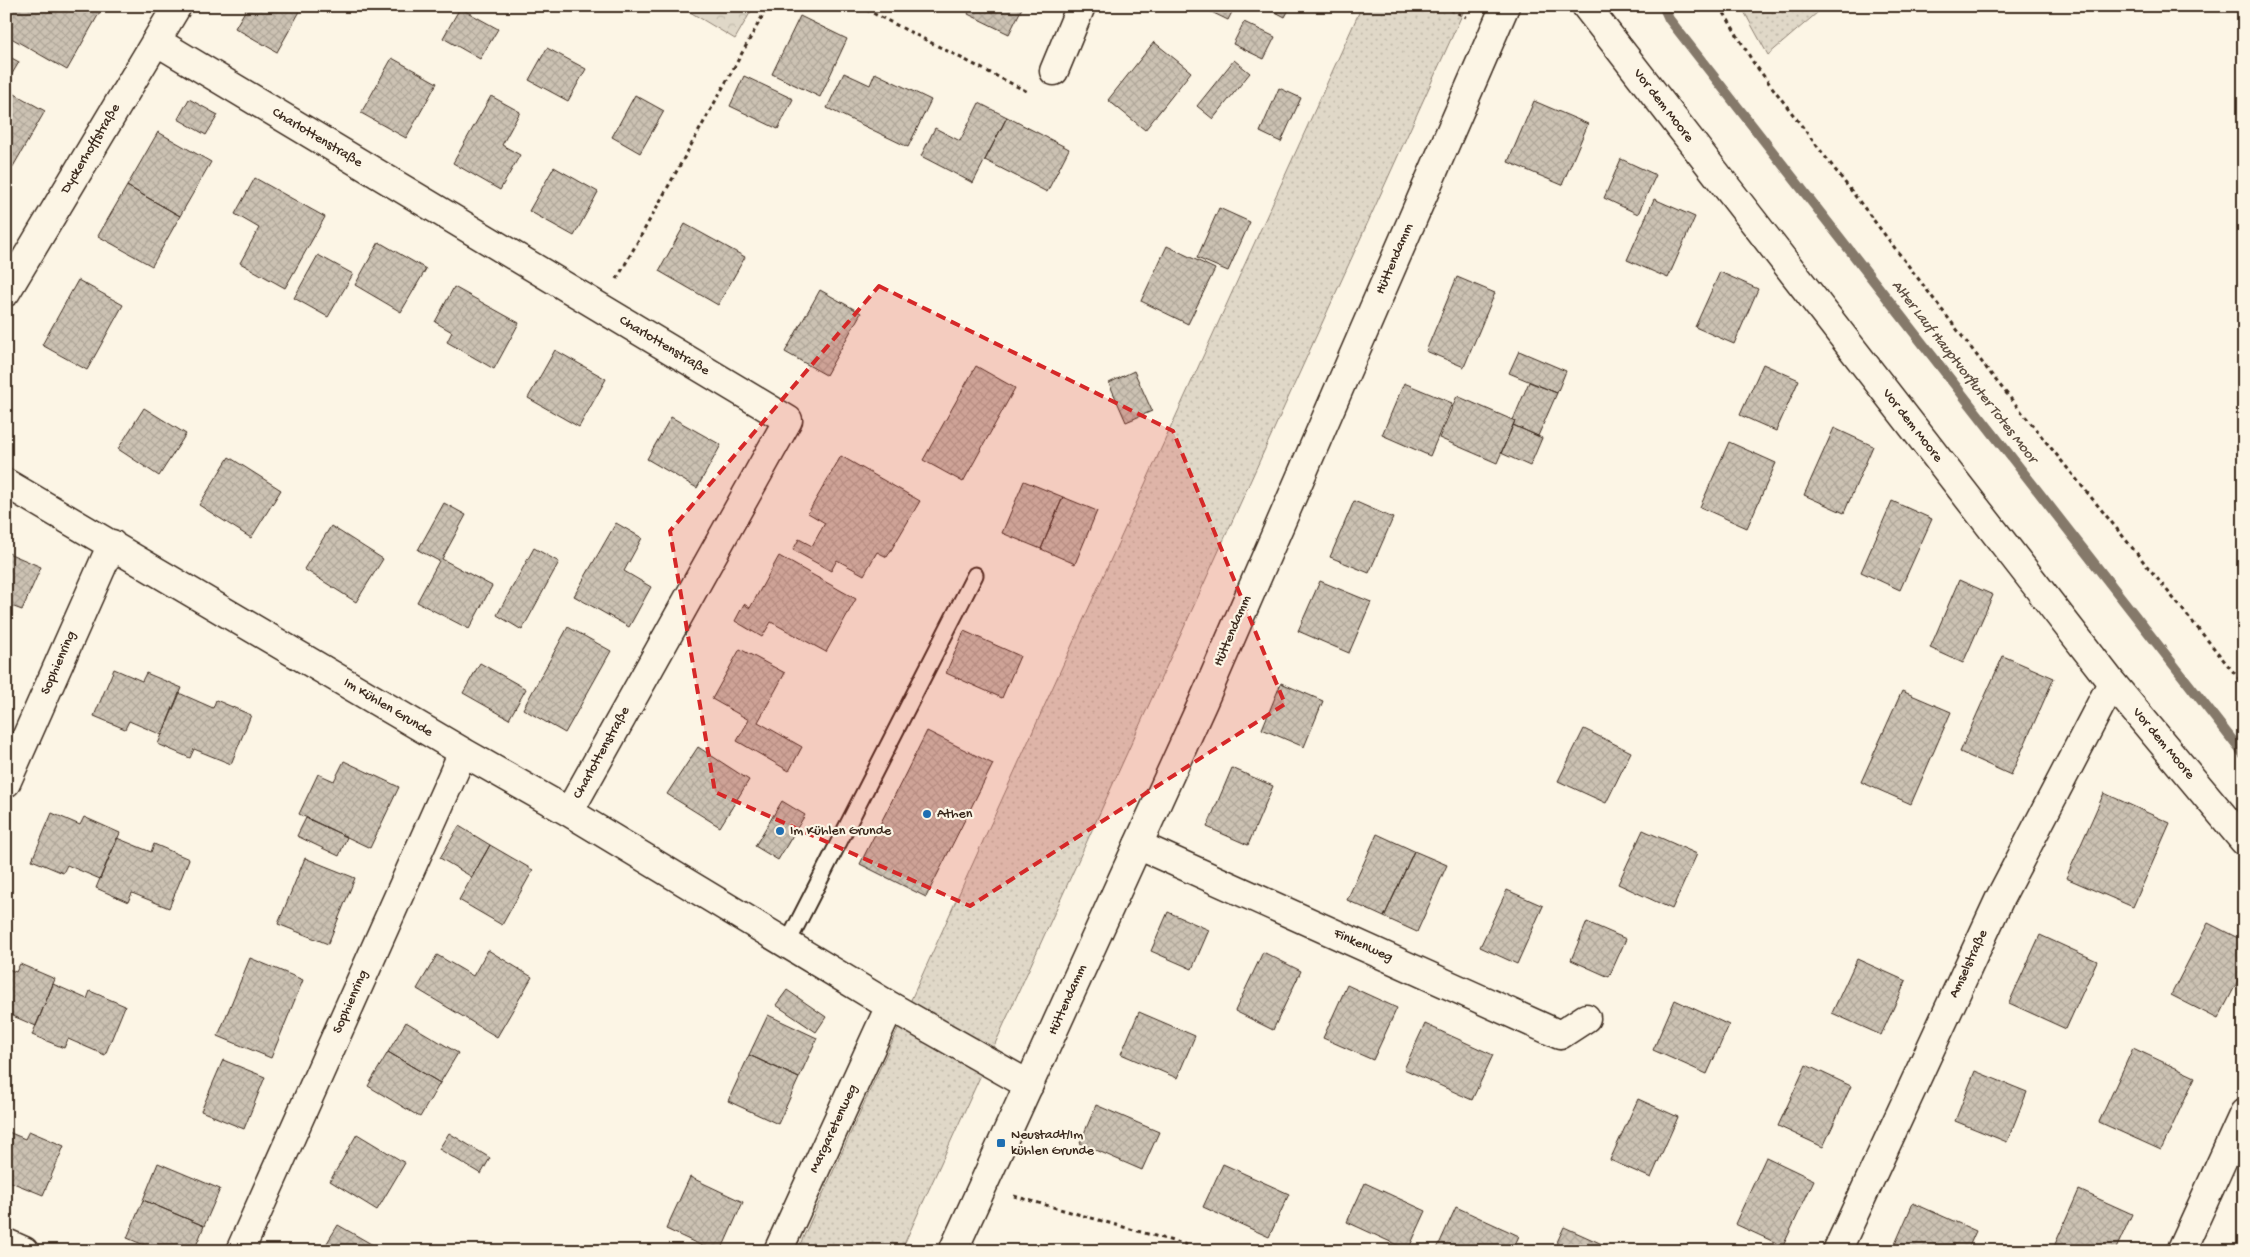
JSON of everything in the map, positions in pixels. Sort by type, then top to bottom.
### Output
[{"type":"street","name":"Dyckerhoffstraße","points":[[6,292],[177,6]]},
{"type":"street","points":[[1054,70],[1081,6]]},
{"type":"street","name":"Hüttendamm","points":[[953,1251],[1138,845],[1505,6]]},
{"type":"street","name":"Vor dem Moore","points":[[1586,6],[2112,683],[2244,841]]},
{"type":"street","name":"Charlottenstraße","points":[[156,41],[788,420],[569,812]]},
{"type":"street","name":"Im Kühlen Grunde","points":[[6,483],[463,752],[569,812],[890,1006],[1029,1085]]},
{"type":"street","name":"Sophienring","points":[[6,783],[112,544]]},
{"type":"street","name":"Amselstraße","points":[[1837,1251],[2000,898],[2112,683]]},
{"type":"street","name":"Sophienring","points":[[240,1251],[463,752]]},
{"type":"street","name":"Finkenweg","points":[[1138,845],[1560,1035],[1586,1018]]},
{"type":"street","name":"Margaretenweg","points":[[778,1251],[890,1006]]},
{"type":"street","points":[[2181,1251],[2244,1113]]},
{"type":"street","points":[[6,1243],[24,1251]]},
{"type":"lane","points":[[788,944],[975,574]]},
{"type":"path","points":[[601,308],[768,6]]},
{"type":"path","points":[[859,6],[1043,99],[1054,70]]},
{"type":"path","points":[[1442,6],[1469,18]]},
{"type":"path","points":[[1720,6],[1753,62],[1994,378],[2244,685]]},
{"type":"path","points":[[1010,1195],[1208,1251]]},
{"type":"highlighted area","points":[[879,286],[1173,431],[1285,704],[970,906],[715,792],[670,531]]},
{"type":"green space","points":[[680,6],[754,6],[735,39]]},
{"type":"green space","points":[[1362,6],[1466,6],[901,1251],[797,1251]]},
{"type":"green space","points":[[1741,6],[1825,6],[1768,55]]},
{"type":"building","points":[[7,6],[94,6],[101,10],[67,70],[6,35]]},
{"type":"building","points":[[248,6],[303,6],[277,52],[235,28]]},
{"type":"building","points":[[972,6],[1023,6],[1009,34],[968,14]]},
{"type":"building","points":[[1199,6],[1235,6],[1228,20]]},
{"type":"building","points":[[1264,6],[1291,6],[1285,17]]},
{"type":"building","points":[[460,8],[498,29],[480,59],[443,38]]},
{"type":"building","points":[[800,16],[847,39],[820,97],[772,74]]},
{"type":"building","points":[[1244,22],[1275,37],[1264,59],[1233,44]]},
{"type":"building","points":[[1154,42],[1191,72],[1145,130],[1108,100]]},
{"type":"building","points":[[547,48],[586,69],[568,101],[529,80]]},
{"type":"building","points":[[6,55],[19,62],[6,84]]},
{"type":"building","points":[[392,58],[437,83],[406,138],[361,113]]},
{"type":"building","points":[[1234,60],[1250,73],[1213,119],[1197,106]]},
{"type":"building","points":[[844,73],[870,85],[875,73],[931,100],[908,147],[827,108]]},
{"type":"building","points":[[744,76],[793,99],[778,129],[730,106]]},
{"type":"building","points":[[1279,88],[1301,98],[1281,142],[1260,132]]},
{"type":"building","points":[[6,89],[45,111],[11,170],[6,168]]},
{"type":"building","points":[[635,95],[664,111],[640,153],[612,137]]},
{"type":"building","points":[[491,96],[520,112],[502,145],[520,155],[500,190],[453,163]]},
{"type":"building","points":[[189,99],[218,115],[206,135],[178,119]]},
{"type":"building","points":[[1534,101],[1588,124],[1562,185],[1508,162]]},
{"type":"building","points":[[979,103],[1007,117],[973,183],[921,156],[935,128],[960,141]]},
{"type":"building","points":[[1007,117],[1069,149],[1047,192],[985,160]]},
{"type":"building","points":[[158,132],[211,162],[180,216],[127,186]]},
{"type":"building","points":[[1621,159],[1656,175],[1638,214],[1604,198]]},
{"type":"building","points":[[554,167],[598,192],[574,236],[529,211]]},
{"type":"building","points":[[255,178],[325,217],[285,288],[240,263],[259,228],[235,214]]},
{"type":"building","points":[[127,186],[180,216],[152,266],[98,236]]},
{"type":"building","points":[[1654,199],[1695,217],[1668,278],[1627,260]]},
{"type":"building","points":[[1219,208],[1250,222],[1228,271],[1197,258]]},
{"type":"building","points":[[685,224],[745,257],[718,305],[659,271]]},
{"type":"building","points":[[379,242],[426,269],[401,312],[355,285]]},
{"type":"building","points":[[1167,246],[1215,269],[1188,324],[1141,301]]},
{"type":"building","points":[[318,255],[353,274],[328,317],[294,298]]},
{"type":"building","points":[[1720,272],[1758,289],[1734,344],[1695,327]]},
{"type":"building","points":[[1457,277],[1495,293],[1464,367],[1426,351]]},
{"type":"building","points":[[78,280],[123,305],[87,370],[42,345]]},
{"type":"building","points":[[454,287],[519,323],[494,369],[447,342],[452,332],[435,322]]},
{"type":"building","points":[[820,290],[861,313],[826,375],[785,352]]},
{"type":"building","points":[[555,350],[606,379],[579,427],[528,398]]},
{"type":"building","points":[[1519,351],[1566,371],[1557,393],[1509,373]]},
{"type":"building","points":[[1763,364],[1799,380],[1776,431],[1740,415]]},
{"type":"building","points":[[976,366],[1015,388],[963,482],[923,460]]},
{"type":"building","points":[[1134,371],[1152,411],[1126,422],[1109,383]]},
{"type":"building","points":[[1529,382],[1557,393],[1538,436],[1513,425],[1515,421],[1513,420]]},
{"type":"building","points":[[1404,383],[1452,403],[1430,456],[1382,435]]},
{"type":"building","points":[[1457,396],[1515,421],[1497,463],[1439,438]]},
{"type":"building","points":[[144,408],[186,434],[159,476],[118,449]]},
{"type":"building","points":[[671,417],[721,445],[697,488],[647,459]]},
{"type":"building","points":[[1513,425],[1542,438],[1530,466],[1501,453]]},
{"type":"building","points":[[1834,428],[1873,446],[1844,513],[1804,495]]},
{"type":"building","points":[[1729,442],[1776,463],[1747,528],[1700,507]]},
{"type":"building","points":[[841,456],[920,501],[887,557],[877,552],[864,575],[837,560],[831,571],[793,550],[799,539],[812,546],[825,523],[808,513]]},
{"type":"building","points":[[229,457],[281,490],[251,538],[199,505]]},
{"type":"building","points":[[1024,481],[1063,497],[1041,549],[1002,533]]},
{"type":"building","points":[[1063,497],[1097,511],[1075,564],[1041,549]]},
{"type":"building","points":[[1354,501],[1393,518],[1369,573],[1330,557]]},
{"type":"building","points":[[1892,501],[1932,519],[1900,590],[1861,572]]},
{"type":"building","points":[[444,503],[466,515],[442,559],[492,586],[469,629],[417,602],[439,561],[418,550]]},
{"type":"building","points":[[616,523],[642,538],[624,571],[651,587],[629,627],[574,596]]},
{"type":"building","points":[[331,526],[383,559],[356,602],[304,569]]},
{"type":"building","points":[[534,548],[559,562],[522,630],[497,615]]},
{"type":"building","points":[[6,552],[41,567],[22,610],[6,604]]},
{"type":"building","points":[[779,556],[856,599],[826,652],[771,622],[762,637],[735,621],[744,604],[750,608]]},
{"type":"building","points":[[1959,580],[1993,595],[1963,663],[1930,648]]},
{"type":"building","points":[[1320,581],[1371,602],[1349,653],[1298,631]]},
{"type":"building","points":[[568,627],[611,651],[565,733],[523,709]]},
{"type":"building","points":[[964,631],[1020,656],[1002,698],[946,673]]},
{"type":"building","points":[[740,649],[785,673],[758,722],[802,747],[789,771],[737,741],[749,720],[712,699]]},
{"type":"building","points":[[2003,656],[2054,678],[2011,775],[1960,752]]},
{"type":"building","points":[[480,663],[526,689],[509,719],[463,693]]},
{"type":"building","points":[[114,669],[142,681],[146,673],[182,688],[162,735],[129,721],[125,729],[94,716]]},
{"type":"building","points":[[1281,683],[1323,701],[1304,747],[1262,729]]},
{"type":"building","points":[[1902,691],[1951,712],[1911,804],[1861,782]]},
{"type":"building","points":[[179,693],[213,708],[216,700],[251,715],[231,764],[194,749],[190,758],[158,744]]},
{"type":"building","points":[[1584,729],[1631,752],[1606,803],[1558,781]]},
{"type":"building","name":"Athen","points":[[927,731],[993,764],[926,897],[860,864]]},
{"type":"building","points":[[698,747],[749,780],[720,827],[667,794]]},
{"type":"building","points":[[344,761],[399,787],[370,848],[299,814],[318,774],[334,781]]},
{"type":"building","points":[[1232,768],[1273,786],[1248,845],[1207,827]]},
{"type":"building","points":[[2104,793],[2170,823],[2133,907],[2066,878]]},
{"type":"building","name":"Im Kühlen Grunde","points":[[782,801],[805,815],[778,860],[755,846]]},
{"type":"building","points":[[52,813],[80,825],[84,817],[120,833],[100,879],[67,865],[63,873],[32,860]]},
{"type":"building","points":[[306,818],[347,837],[339,856],[297,836]]},
{"type":"building","points":[[459,826],[490,845],[472,877],[440,858]]},
{"type":"building","points":[[1643,830],[1697,854],[1672,909],[1618,884]]},
{"type":"building","points":[[1377,834],[1414,851],[1384,917],[1347,900]]},
{"type":"building","points":[[117,838],[151,852],[154,844],[189,859],[169,908],[132,893],[128,902],[96,888]]},
{"type":"building","points":[[490,845],[533,870],[502,925],[459,900]]},
{"type":"building","points":[[1414,851],[1447,865],[1417,932],[1384,917]]},
{"type":"building","points":[[305,858],[355,878],[328,944],[278,924]]},
{"type":"building","points":[[1507,890],[1543,906],[1517,964],[1480,947]]},
{"type":"building","points":[[1168,912],[1209,930],[1192,969],[1151,951]]},
{"type":"building","points":[[1587,922],[1626,939],[1609,977],[1571,960]]},
{"type":"building","points":[[2208,923],[2244,941],[2244,969],[2218,1019],[2171,995]]},
{"type":"building","points":[[2040,935],[2097,961],[2066,1029],[2009,1003]]},
{"type":"building","points":[[488,950],[532,977],[497,1037],[417,989],[437,955],[473,976]]},
{"type":"building","points":[[1263,952],[1301,971],[1273,1030],[1235,1011]]},
{"type":"building","points":[[250,958],[303,980],[271,1058],[218,1036]]},
{"type":"building","points":[[1857,959],[1906,981],[1881,1035],[1832,1013]]},
{"type":"building","points":[[20,964],[55,979],[36,1026],[6,1013],[6,968],[16,972]]},
{"type":"building","points":[[53,984],[87,999],[90,991],[125,1006],[105,1055],[68,1039],[64,1048],[32,1035]]},
{"type":"building","points":[[1347,985],[1397,1008],[1373,1060],[1323,1038]]},
{"type":"building","points":[[787,990],[826,1017],[816,1032],[776,1005]]},
{"type":"building","points":[[1675,1000],[1729,1025],[1707,1074],[1653,1050]]},
{"type":"building","points":[[1139,1012],[1195,1036],[1177,1078],[1121,1054]]},
{"type":"building","points":[[768,1015],[817,1038],[799,1078],[749,1055]]},
{"type":"building","points":[[406,1022],[458,1053],[440,1083],[388,1052]]},
{"type":"building","points":[[1425,1024],[1493,1055],[1472,1100],[1404,1069]]},
{"type":"building","points":[[2133,1048],[2195,1077],[2161,1150],[2099,1122]]},
{"type":"building","points":[[388,1052],[440,1083],[420,1117],[368,1086]]},
{"type":"building","points":[[749,1055],[799,1078],[778,1124],[728,1101]]},
{"type":"building","points":[[223,1060],[265,1077],[244,1129],[201,1111]]},
{"type":"building","points":[[1806,1065],[1851,1086],[1823,1147],[1778,1126]]},
{"type":"building","points":[[1975,1071],[2027,1092],[2007,1142],[1955,1121]]},
{"type":"building","points":[[1638,1099],[1678,1117],[1651,1178],[1610,1160]]},
{"type":"building","points":[[1096,1105],[1159,1132],[1142,1170],[1080,1143]]},
{"type":"building","points":[[6,1131],[25,1139],[29,1131],[64,1146],[43,1195],[6,1180]]},
{"type":"building","points":[[449,1133],[490,1158],[481,1174],[439,1149]]},
{"type":"building","points":[[357,1134],[405,1163],[377,1210],[330,1181]]},
{"type":"building","points":[[1766,1157],[1814,1180],[1783,1246],[1735,1224]]},
{"type":"building","points":[[158,1163],[220,1189],[204,1226],[143,1200]]},
{"type":"building","points":[[1223,1164],[1289,1194],[1269,1237],[1203,1207]]},
{"type":"building","points":[[690,1177],[743,1202],[721,1251],[713,1251],[666,1229]]},
{"type":"building","points":[[1365,1183],[1426,1211],[1408,1250],[1347,1222]]},
{"type":"building","points":[[2079,1190],[2132,1214],[2115,1251],[2052,1251]]},
{"type":"building","points":[[143,1200],[204,1226],[194,1251],[159,1251],[127,1238]]},
{"type":"building","points":[[1913,1203],[1976,1231],[1967,1251],[1892,1251]]},
{"type":"building","points":[[1456,1207],[1519,1236],[1512,1251],[1436,1251]]},
{"type":"building","points":[[338,1225],[380,1249],[379,1251],[322,1251]]},
{"type":"building","points":[[1564,1227],[1602,1244],[1599,1251],[1553,1251]]},
{"type":"building","points":[[1602,1244],[1617,1251],[1599,1251]]},
{"type":"waterway","name":"Alter Lauf Hauptvorfluter Totes Moor","points":[[1663,6],[1669,19],[2244,755]]},
{"type":"place","name":"Athen","points":[[927,814]]},
{"type":"place","name":"Im Kühlen Grunde","points":[[780,831]]},
{"type":"place","name":"Neustadt/Im kühlen Grunde","points":[[1001,1143]]}]
